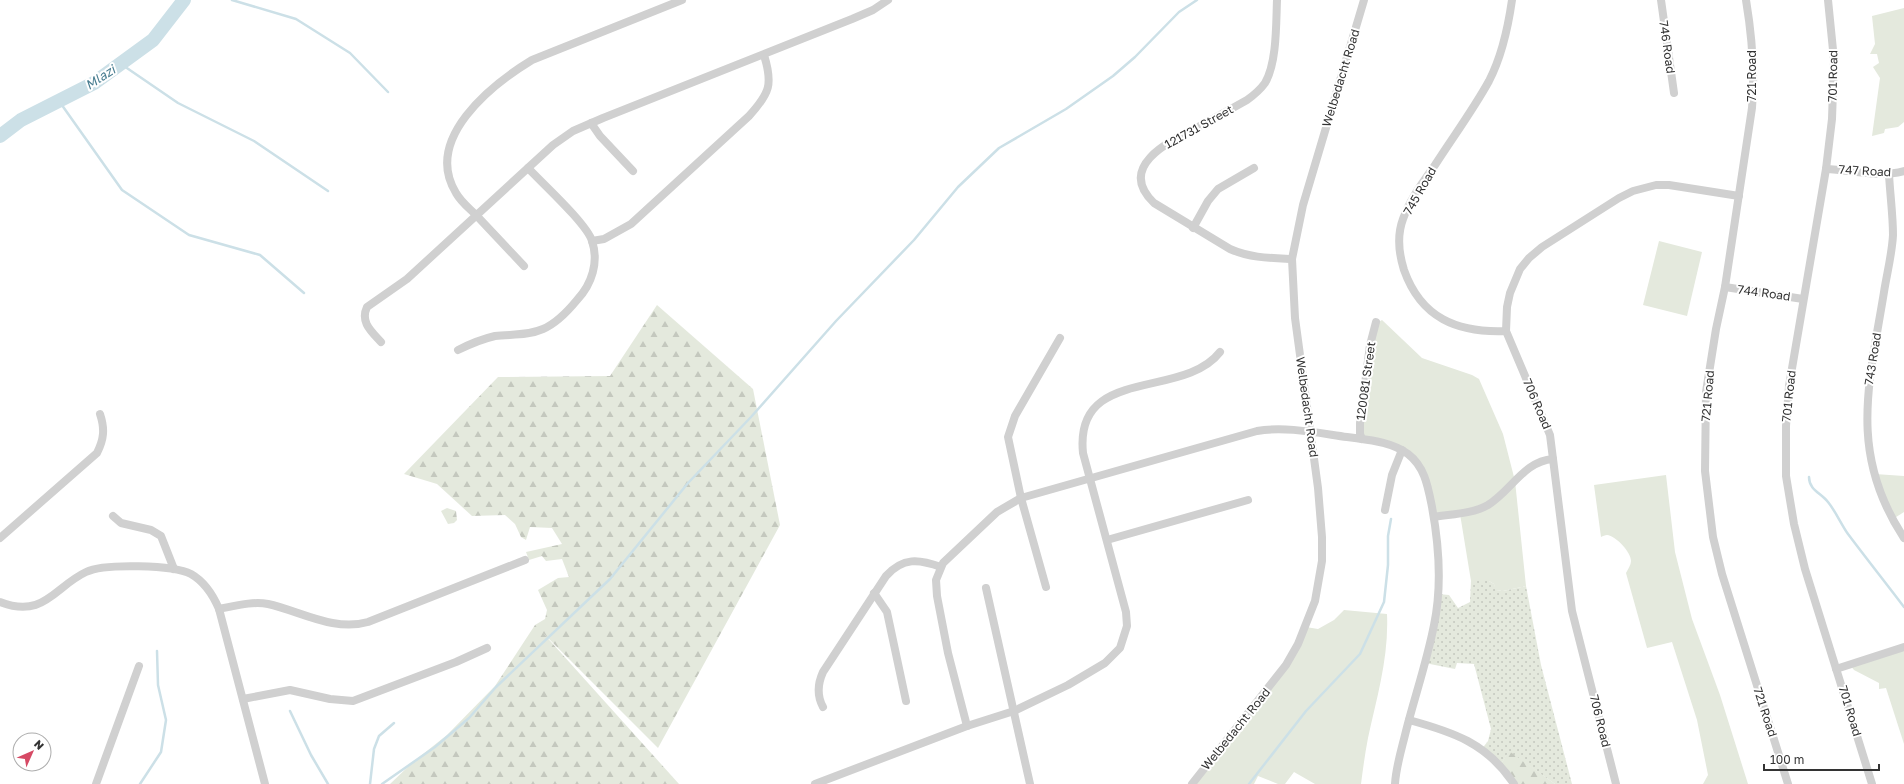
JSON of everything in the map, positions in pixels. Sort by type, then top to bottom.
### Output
[{"type":"street","points":[[524,266],[456,194],[452,185],[448,166],[450,145],[453,135],[461,121],[496,86],[516,70],[532,60],[682,0]]},
{"type":"street","points":[[381,342],[365,320],[364,313],[367,307],[407,279],[553,145],[573,131],[873,10],[888,0]]},
{"type":"street","name":"121731 Street","points":[[1277,0],[1271,69],[1259,91],[1247,100],[1169,142],[1154,152],[1147,160],[1143,169],[1142,182],[1145,192],[1158,206],[1240,253],[1257,257],[1292,259]]},
{"type":"street","name":"Welbedacht Road","points":[[1192,784],[1278,676],[1296,648],[1310,616],[1320,574],[1322,537],[1295,318],[1292,285],[1292,259],[1303,205],[1364,0]]},
{"type":"street","name":"745 Road","points":[[1506,331],[1480,331],[1466,328],[1450,323],[1428,308],[1416,296],[1407,278],[1400,248],[1402,221],[1414,196],[1477,100],[1494,70],[1506,34],[1512,0]]},
{"type":"street","name":"746 Road","points":[[1661,0],[1674,94]]},
{"type":"street","name":"721 Road","points":[[1746,0],[1752,42],[1754,86],[1751,122],[1738,196],[1725,287],[1716,329],[1706,392],[1704,446],[1708,502],[1713,537],[1722,574],[1788,784]]},
{"type":"street","name":"701 Road","points":[[1828,0],[1833,36],[1835,80],[1826,169],[1803,299],[1787,406],[1786,476],[1799,548],[1872,784]]},
{"type":"street","points":[[592,241],[604,239],[631,224],[749,116],[761,102],[769,88],[769,71],[764,55]]},
{"type":"street","points":[[591,123],[600,136],[633,171]]},
{"type":"street","points":[[458,350],[476,342],[496,336],[534,332],[555,322],[570,309],[584,293],[590,283],[594,266],[592,241],[572,215],[528,168]]},
{"type":"street","points":[[1194,228],[1208,201],[1218,189],[1254,168]]},
{"type":"street","name":"747 Road","points":[[1826,169],[1889,174],[1904,171]]},
{"type":"street","name":"743 Road","points":[[1889,174],[1893,235],[1869,381],[1866,426],[1870,458],[1876,482],[1896,526],[1904,538]]},
{"type":"street","name":"706 Road","points":[[1616,784],[1572,611],[1550,435],[1546,422],[1506,331],[1507,307],[1510,293],[1517,275],[1529,258],[1542,247],[1619,198],[1645,187],[1669,185],[1738,196]]},
{"type":"street","name":"744 Road","points":[[1725,287],[1803,299]]},
{"type":"street","name":"120081 Street","points":[[1362,440],[1360,431],[1360,416],[1370,345],[1376,322]]},
{"type":"street","points":[[1046,587],[1021,498],[1010,451],[1009,431],[1015,416],[1060,338]]},
{"type":"street","points":[[815,784],[967,726],[1014,711],[1048,695],[1106,663],[1120,648],[1126,631],[1126,612],[1083,453],[1082,436],[1086,420],[1097,405],[1110,396],[1196,370],[1212,362],[1220,352]]},
{"type":"street","points":[[0,538],[97,453],[104,436],[104,425],[100,414]]},
{"type":"street","points":[[967,726],[957,692],[937,596],[936,580],[941,567],[997,512],[1021,498],[1256,431],[1269,430],[1310,432],[1388,444],[1402,450],[1414,460],[1423,472],[1434,517],[1438,573],[1437,607],[1434,626],[1399,758],[1395,784]]},
{"type":"street","points":[[1385,510],[1392,475],[1402,450]]},
{"type":"street","points":[[1434,517],[1482,508],[1499,497],[1527,470],[1539,462],[1553,459]]},
{"type":"street","points":[[1107,540],[1248,500]]},
{"type":"street","points":[[113,516],[121,523],[151,530],[161,536],[174,569]]},
{"type":"street","points":[[219,609],[251,604],[264,604],[336,624],[355,625],[368,622],[525,560]]},
{"type":"street","points":[[823,706],[820,700],[819,689],[823,672],[890,572],[902,564],[917,561],[941,567]]},
{"type":"street","points":[[0,602],[22,607],[42,602],[82,574],[93,569],[137,567],[174,569],[192,575],[207,587],[214,596],[219,609],[265,784]]},
{"type":"street","points":[[986,588],[1030,784]]},
{"type":"street","points":[[874,594],[887,612],[906,702]]},
{"type":"street","points":[[243,699],[290,690],[330,699],[353,701],[457,664],[487,648]]},
{"type":"street","points":[[1836,669],[1904,648]]},
{"type":"street","points":[[96,784],[139,666]]},
{"type":"street","points":[[1409,720],[1442,729],[1466,739],[1500,766],[1514,784]]},
{"type":"green space","points":[[1904,8],[1904,122],[1898,127],[1885,129],[1884,133],[1872,136],[1880,78],[1873,67],[1879,63],[1877,54],[1870,54],[1875,44],[1872,16]]},
{"type":"green space","points":[[1659,241],[1702,252],[1687,316],[1643,305]]},
{"type":"green space","points":[[657,305],[753,389],[780,525],[658,748],[543,633],[679,784],[390,784],[413,762],[447,735],[495,686],[535,625],[545,619],[547,610],[538,590],[558,578],[569,577],[562,559],[546,561],[542,556],[529,560],[526,552],[562,544],[552,528],[530,527],[526,540],[521,537],[515,524],[505,515],[472,516],[437,484],[404,474],[498,377],[610,376]]},
{"type":"green space","points":[[1382,320],[1422,358],[1472,375],[1479,379],[1503,434],[1515,481],[1526,586],[1503,591],[1495,590],[1494,584],[1489,581],[1471,581],[1460,514],[1434,518],[1431,495],[1414,459],[1360,435],[1377,323]]},
{"type":"green space","points":[[1875,474],[1904,476],[1904,512],[1893,519]]},
{"type":"green space","points":[[1666,475],[1675,552],[1692,619],[1720,695],[1748,784],[1703,784],[1708,775],[1697,720],[1672,642],[1647,648],[1626,573],[1631,561],[1629,553],[1615,538],[1607,535],[1601,537],[1594,485]]},
{"type":"green space","points":[[447,508],[456,511],[457,520],[454,523],[448,524],[441,511]]},
{"type":"green space","points":[[1471,581],[1489,581],[1494,584],[1496,590],[1503,591],[1526,586],[1541,665],[1572,784],[1555,784],[1509,751],[1500,766],[1481,750],[1488,741],[1491,729],[1474,664],[1457,663],[1455,669],[1425,663],[1438,594],[1449,595],[1458,608],[1470,602]]},
{"type":"green space","points":[[1344,610],[1387,614],[1384,661],[1367,744],[1361,784],[1315,784],[1294,772],[1285,784],[1278,784],[1258,776],[1254,784],[1194,784],[1259,703],[1306,627],[1318,629],[1334,620]]},
{"type":"green space","points":[[1904,647],[1904,744],[1886,688],[1879,689],[1879,683],[1854,670],[1850,665]]},
{"type":"green space","points":[[1509,750],[1555,784],[1513,784],[1500,766]]},
{"type":"waterway","name":"Mlazi","points":[[0,136],[21,120],[94,83],[153,40],[184,0]]},
{"type":"waterway","points":[[232,0],[296,19],[350,53],[388,92]]},
{"type":"waterway","points":[[382,784],[435,747],[469,718],[496,687],[610,579],[688,483],[751,417],[836,321],[914,240],[958,187],[999,148],[1066,109],[1113,76],[1135,57],[1179,12],[1197,0]]},
{"type":"waterway","points":[[121,64],[178,103],[254,141],[328,191]]},
{"type":"waterway","points":[[59,101],[122,190],[189,235],[260,255],[304,293]]},
{"type":"waterway","points":[[1809,477],[1813,488],[1828,502],[1848,534],[1904,607]]},
{"type":"waterway","points":[[1249,784],[1306,711],[1360,654],[1384,602],[1388,565],[1388,536],[1391,519]]},
{"type":"waterway","points":[[140,784],[161,752],[166,720],[158,685],[157,651]]},
{"type":"waterway","points":[[290,711],[311,755],[328,784]]},
{"type":"waterway","points":[[370,784],[374,749],[379,736],[394,723]]}]
